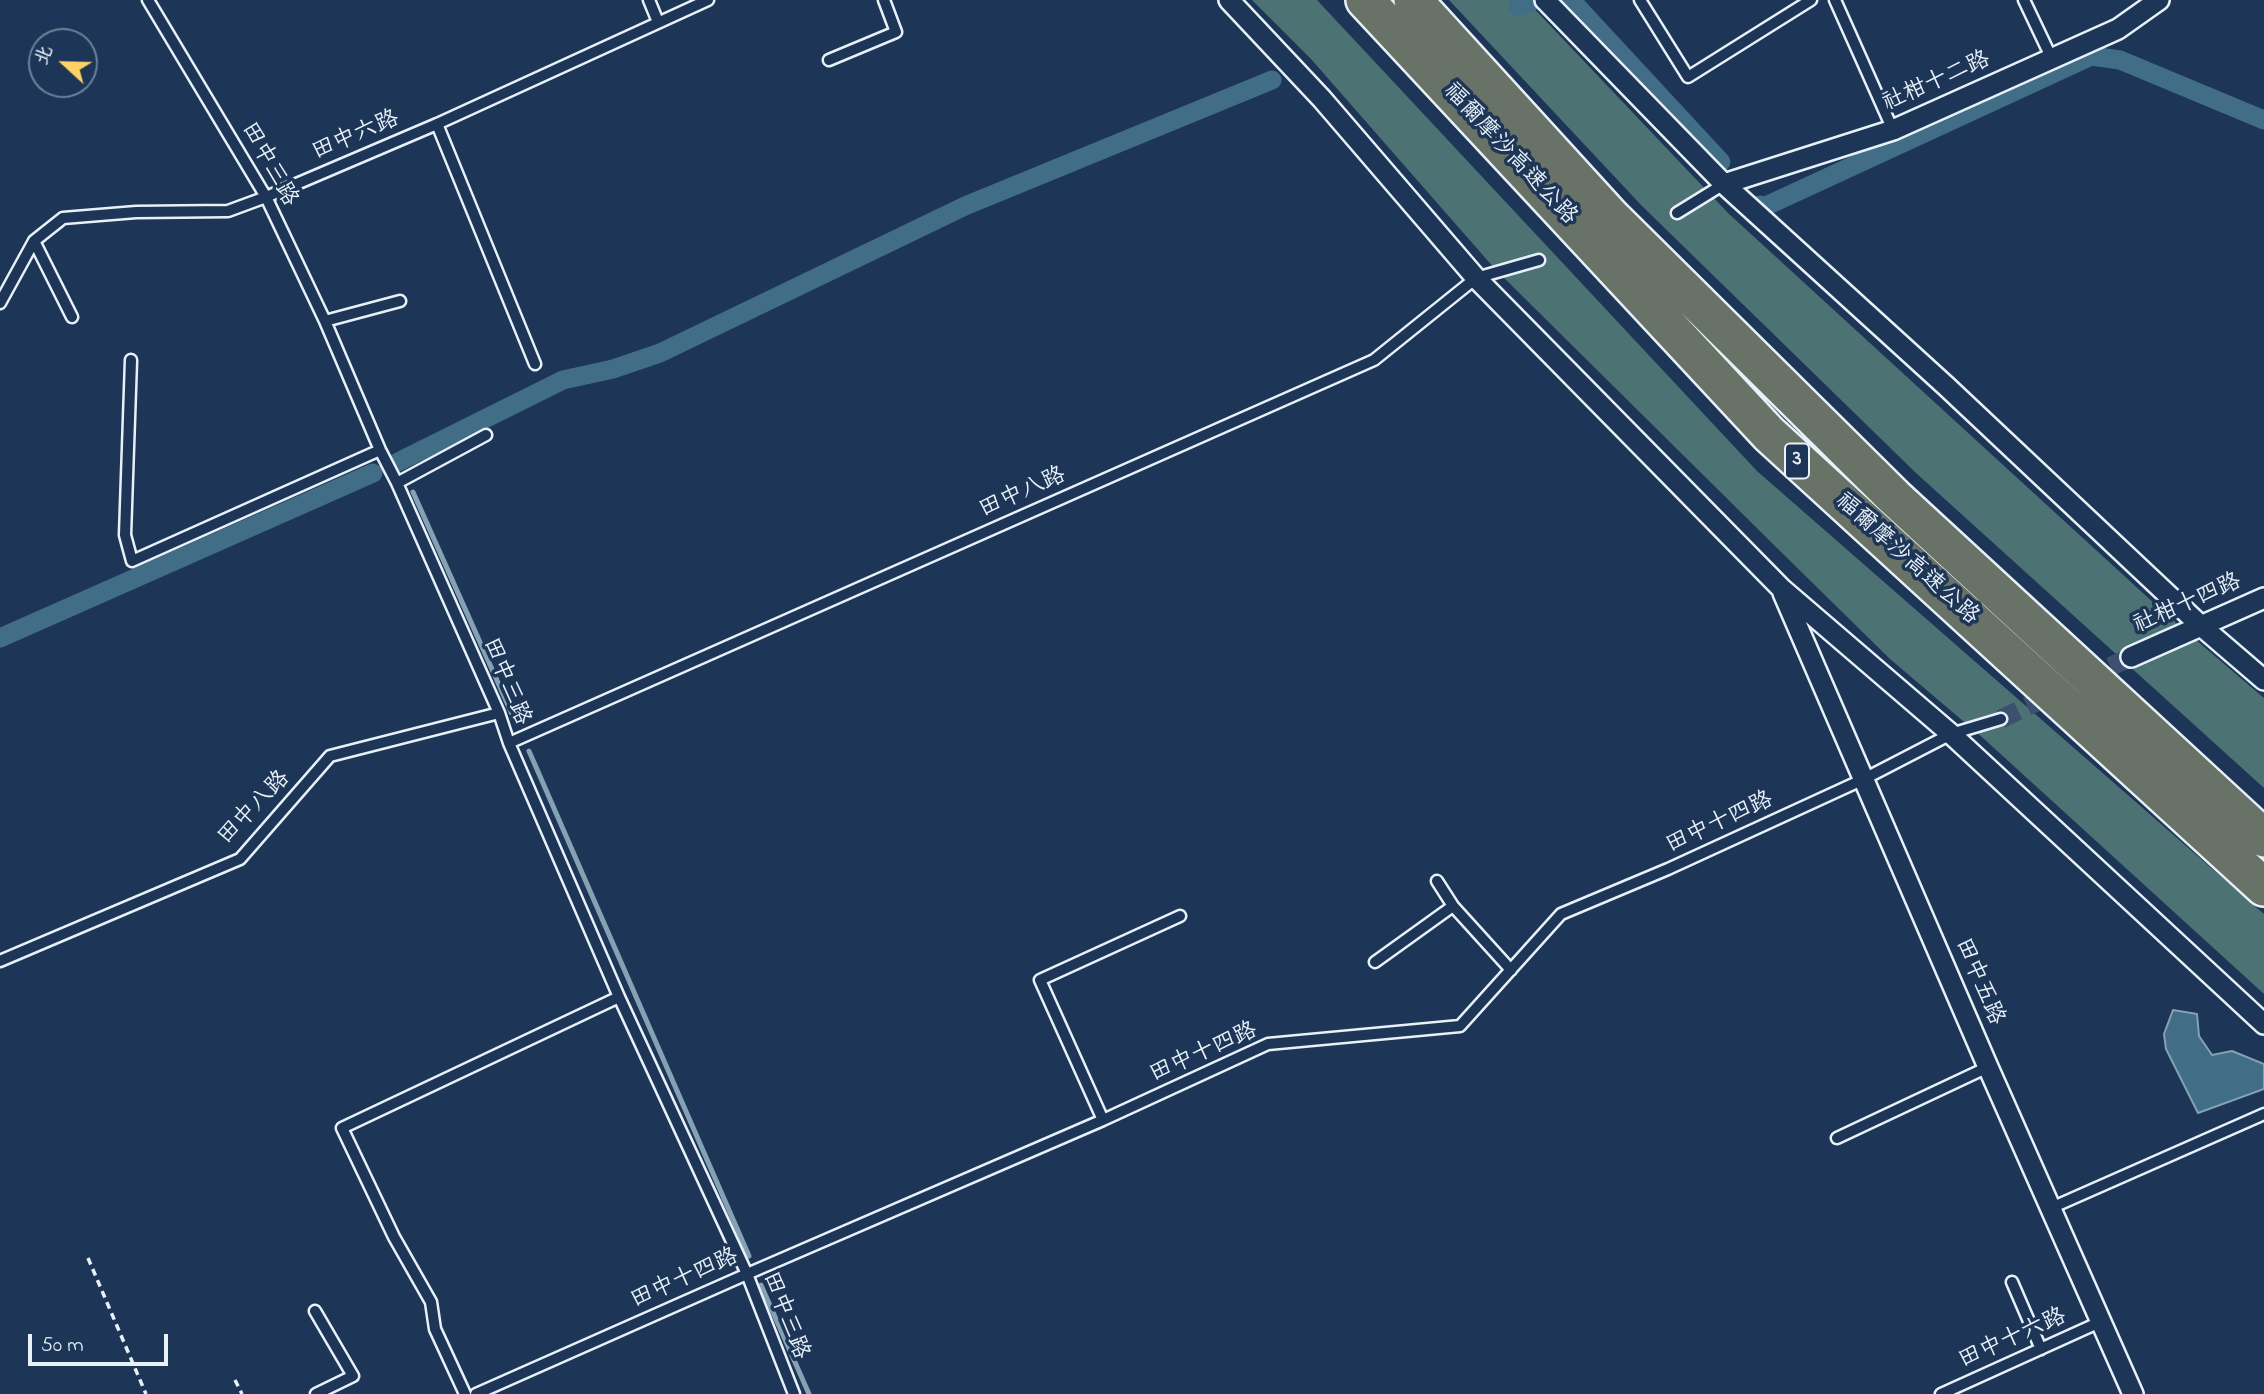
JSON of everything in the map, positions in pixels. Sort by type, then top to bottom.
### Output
[{"type":"highway","name":"福爾摩沙高速公路","points":[[1365,0],[1769,434],[2264,887]]},
{"type":"highway","name":"福爾摩沙高速公路","points":[[1413,0],[1611,217],[1894,497],[2264,838]]},
{"type":"street","points":[[1229,0],[1322,99],[1476,278],[1781,588],[1951,734],[2264,1024]]},
{"type":"street","name":"社柑十二路","points":[[1724,184],[1893,130],[2118,29],[2159,0]]},
{"type":"street","points":[[1548,3],[1724,184],[1946,386],[2200,625],[2264,680]]},
{"type":"street","name":"田中五路","points":[[1781,588],[2133,1394]]},
{"type":"street","name":"社柑十四路","points":[[2131,657],[2264,597]]},
{"type":"lane","name":"田中三路","points":[[148,0],[266,197],[325,321],[499,713],[509,743],[619,997],[747,1274],[794,1394]]},
{"type":"lane","points":[[649,0],[658,22]]},
{"type":"lane","name":"田中六路","points":[[0,303],[34,241],[63,218],[136,212],[228,211],[437,124],[708,0]]},
{"type":"lane","points":[[828,60],[896,32],[884,0]]},
{"type":"lane","points":[[1640,0],[1688,77],[1811,0]]},
{"type":"lane","points":[[1835,0],[1893,130]]},
{"type":"lane","points":[[2024,0],[2052,59]]},
{"type":"lane","points":[[437,124],[535,364]]},
{"type":"lane","points":[[1676,213],[1724,184]]},
{"type":"lane","points":[[34,241],[72,317]]},
{"type":"lane","name":"田中八路","points":[[509,743],[1374,360],[1476,278],[1539,260]]},
{"type":"lane","points":[[325,321],[400,301]]},
{"type":"lane","points":[[131,360],[125,536],[132,562],[380,450]]},
{"type":"lane","points":[[397,483],[486,435]]},
{"type":"lane","name":"田中八路","points":[[0,961],[240,859],[330,756],[499,713]]},
{"type":"lane","name":"田中十四路","points":[[476,1394],[1104,1120],[1268,1044],[1460,1026],[1561,914],[1668,869],[1864,779],[1951,734],[2001,719]]},
{"type":"lane","points":[[1437,881],[1453,906],[1511,970]]},
{"type":"lane","points":[[1375,962],[1453,906]]},
{"type":"lane","points":[[1104,1120],[1040,980],[1180,916]]},
{"type":"lane","points":[[465,1394],[435,1329],[431,1302],[394,1237],[342,1128],[619,997]]},
{"type":"lane","points":[[1837,1138],[1988,1067]]},
{"type":"lane","points":[[2051,1208],[2264,1114]]},
{"type":"lane","points":[[2012,1282],[2041,1349]]},
{"type":"lane","points":[[315,1311],[353,1376],[316,1394]]},
{"type":"lane","name":"田中十六路","points":[[1941,1394],[2100,1322]]},
{"type":"path","points":[[88,1258],[146,1394]]},
{"type":"path","points":[[235,1380],[242,1394]]},
{"type":"green space","points":[[1252,0],[1317,0],[1757,471],[2264,914],[2264,994],[1983,738],[1890,659],[1495,269],[1311,59]]},
{"type":"green space","points":[[1449,0],[1526,0],[1728,213],[2168,616],[2264,698],[2264,788],[1916,473],[1642,206]]},
{"type":"water","points":[[2173,1010],[2197,1014],[2199,1036],[2212,1055],[2232,1051],[2264,1064],[2264,1089],[2198,1113],[2166,1049],[2164,1034]]},
{"type":"waterway","points":[[1518,7],[1534,0]]},
{"type":"waterway","points":[[1571,0],[1721,162]]},
{"type":"waterway","points":[[1760,205],[1766,206],[2091,56],[2120,60],[2264,120]]},
{"type":"waterway","points":[[398,462],[563,380],[613,369],[660,353],[965,206],[1272,80]]},
{"type":"waterway","points":[[0,638],[373,473]]},
{"type":"waterway","points":[[413,492],[516,723]]},
{"type":"waterway","points":[[529,751],[749,1256]]},
{"type":"waterway","points":[[761,1285],[809,1394]]},
{"type":"tunnel","points":[[2084,679],[2131,657]]},
{"type":"tunnel","points":[[2001,719],[2057,692]]}]
